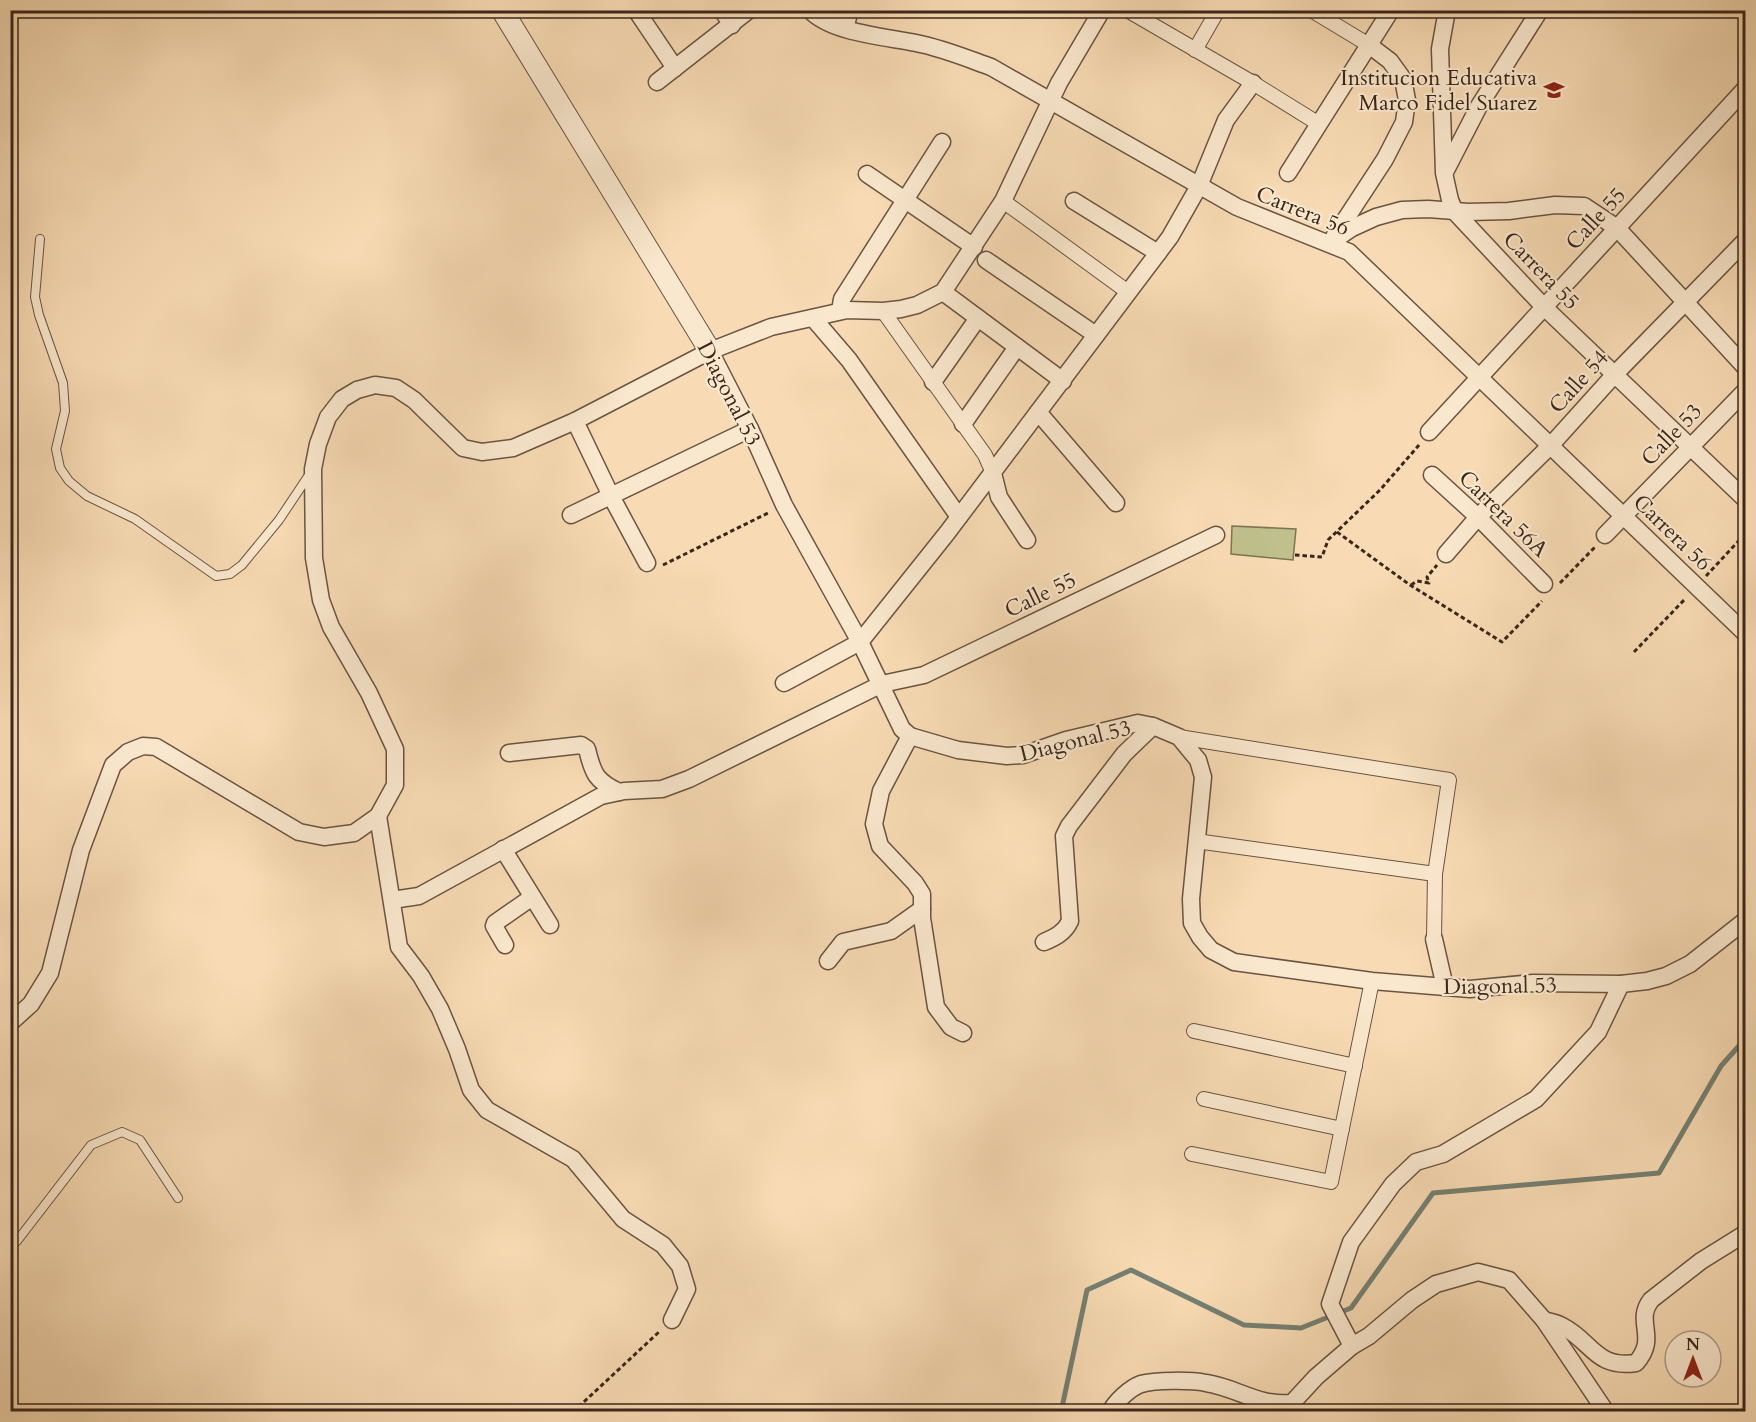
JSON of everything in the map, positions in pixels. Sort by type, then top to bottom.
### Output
[{"type":"street","name":"Diagonal 53","points":[[502,10],[710,351],[750,429],[784,505],[860,642],[902,729],[910,736],[958,750],[1007,756],[1023,754],[1066,740],[1138,723],[1179,736],[1198,760],[1203,777],[1191,899],[1192,923],[1200,938],[1211,950],[1234,962],[1372,981],[1470,989],[1533,983],[1621,984],[1666,976],[1690,964],[1746,920]]},
{"type":"street","points":[[636,10],[675,68]]},
{"type":"street","points":[[722,10],[732,25]]},
{"type":"street","points":[[657,82],[732,25],[748,10]]},
{"type":"street","name":"Carrera 56","points":[[810,10],[815,16],[845,28],[871,36],[915,43],[954,53],[991,67],[1237,207],[1349,252],[1746,634]]},
{"type":"street","points":[[845,28],[850,10]]},
{"type":"street","points":[[10,1023],[32,1004],[50,973],[81,850],[113,765],[128,752],[143,746],[156,747],[299,832],[324,837],[354,832],[378,816],[395,785],[395,749],[369,693],[331,627],[321,600],[314,558],[313,469],[318,444],[328,417],[342,399],[357,390],[375,385],[396,388],[414,400],[463,448],[482,452],[513,448],[575,421],[710,351],[771,327],[840,311],[883,311],[917,305],[943,292],[1003,201],[1059,83],[1102,10]]},
{"type":"street","points":[[1127,10],[1319,124]]},
{"type":"street","points":[[1195,50],[1218,10]]},
{"type":"street","points":[[1311,10],[1369,45],[1390,61],[1403,79],[1407,100],[1404,122],[1385,159],[1330,243]]},
{"type":"street","points":[[1288,173],[1391,10]]},
{"type":"street","name":"Carrera 55","points":[[1447,10],[1440,49],[1444,173],[1455,212],[1544,307],[1746,500]]},
{"type":"street","points":[[1444,173],[1479,106],[1540,10]]},
{"type":"street","points":[[784,683],[860,642],[959,517],[1170,237],[1199,186],[1226,120],[1253,83]]},
{"type":"street","name":"Calle 55","points":[[1429,432],[1746,88]]},
{"type":"street","points":[[840,311],[842,299],[942,142]]},
{"type":"street","points":[[867,174],[974,247]]},
{"type":"street","points":[[1003,201],[1128,292]]},
{"type":"street","points":[[1074,201],[1158,253]]},
{"type":"street","points":[[1330,243],[1352,228],[1376,217],[1402,210],[1509,211],[1571,204],[1584,206],[1617,228],[1746,368]]},
{"type":"street","name":"Calle 54","points":[[1446,554],[1478,517],[1551,445],[1683,302],[1746,240]]},
{"type":"street","points":[[986,260],[1096,335]]},
{"type":"street","points":[[943,292],[1063,381]]},
{"type":"street","points":[[883,311],[985,455],[993,472],[999,497],[1027,540]]},
{"type":"street","points":[[813,318],[849,360],[959,517]]},
{"type":"street","points":[[933,382],[978,318]]},
{"type":"street","points":[[963,424],[1017,347]]},
{"type":"street","name":"Calle 53","points":[[1605,535],[1746,390]]},
{"type":"street","points":[[1038,412],[1116,503]]},
{"type":"street","points":[[575,421],[611,496],[647,563]]},
{"type":"street","points":[[571,515],[750,429]]},
{"type":"street","name":"Carrera 56A","points":[[1432,475],[1551,584]]},
{"type":"street","name":"Calle 55","points":[[392,900],[419,897],[601,796],[619,792],[662,789],[689,779],[882,684],[924,675],[1216,535]]},
{"type":"street","points":[[1044,942],[1056,937],[1070,921],[1064,836],[1069,826],[1124,754],[1153,726]]},
{"type":"street","points":[[910,736],[881,790],[874,824],[880,846],[915,883],[922,894],[922,909],[936,1007],[951,1027],[963,1033]]},
{"type":"street","points":[[1179,736],[1449,780],[1435,874],[1434,939],[1444,987]]},
{"type":"street","points":[[509,753],[581,745],[588,749],[595,775],[604,785],[619,792]]},
{"type":"street","points":[[378,816],[399,947],[421,976],[440,1009],[471,1090],[487,1110],[573,1159],[623,1219],[663,1245],[680,1266],[687,1289],[672,1320]]},
{"type":"street","points":[[1196,841],[1435,874]]},
{"type":"street","points":[[503,849],[549,925]]},
{"type":"street","points":[[505,945],[494,926],[495,923],[531,898]]},
{"type":"street","points":[[828,961],[843,942],[891,930],[922,909]]},
{"type":"street","points":[[1192,1154],[1331,1182],[1372,981]]},
{"type":"street","points":[[1352,1346],[1329,1304],[1351,1242],[1393,1184],[1416,1162],[1443,1154],[1536,1099],[1598,1032],[1621,984]]},
{"type":"street","points":[[1194,1031],[1355,1066]]},
{"type":"street","points":[[1204,1099],[1342,1129]]},
{"type":"street","points":[[1544,1320],[1563,1326],[1601,1357],[1621,1365],[1636,1363],[1645,1354],[1647,1342],[1645,1307],[1650,1300],[1701,1261],[1746,1233]]},
{"type":"street","points":[[1110,1412],[1115,1403],[1140,1384],[1174,1381],[1207,1383],[1266,1403],[1292,1403],[1316,1377],[1352,1346],[1369,1336],[1412,1300],[1436,1284],[1478,1272],[1509,1280],[1544,1320],[1606,1412]]},
{"type":"lane","points":[[40,239],[35,297],[63,384],[65,411],[56,449],[60,468],[69,482],[87,496],[135,519],[216,576],[230,574],[242,565],[279,520],[313,469]]},
{"type":"lane","points":[[10,1246],[17,1241],[91,1145],[122,1132],[140,1140],[177,1197]]},
{"type":"path","points":[[1295,555],[1322,557],[1328,540],[1410,457],[1429,432]]},
{"type":"path","points":[[647,563],[660,566],[784,505]]},
{"type":"path","points":[[1337,532],[1410,585],[1502,642],[1542,601]]},
{"type":"path","points":[[1551,584],[1605,535]]},
{"type":"path","points":[[1410,585],[1417,581],[1429,583],[1427,577],[1446,554]]},
{"type":"path","points":[[573,1412],[672,1320]]},
{"type":"green space","points":[[1232,526],[1296,529],[1293,560],[1231,554]]},
{"type":"waterway","points":[[1061,1412],[1087,1290],[1131,1270],[1244,1325],[1301,1328],[1351,1308],[1433,1193],[1659,1173],[1721,1066],[1746,1038]]},
{"type":"place","name":"Institucion Educativa Marco Fidel Suarez","points":[[1554,90]]}]
